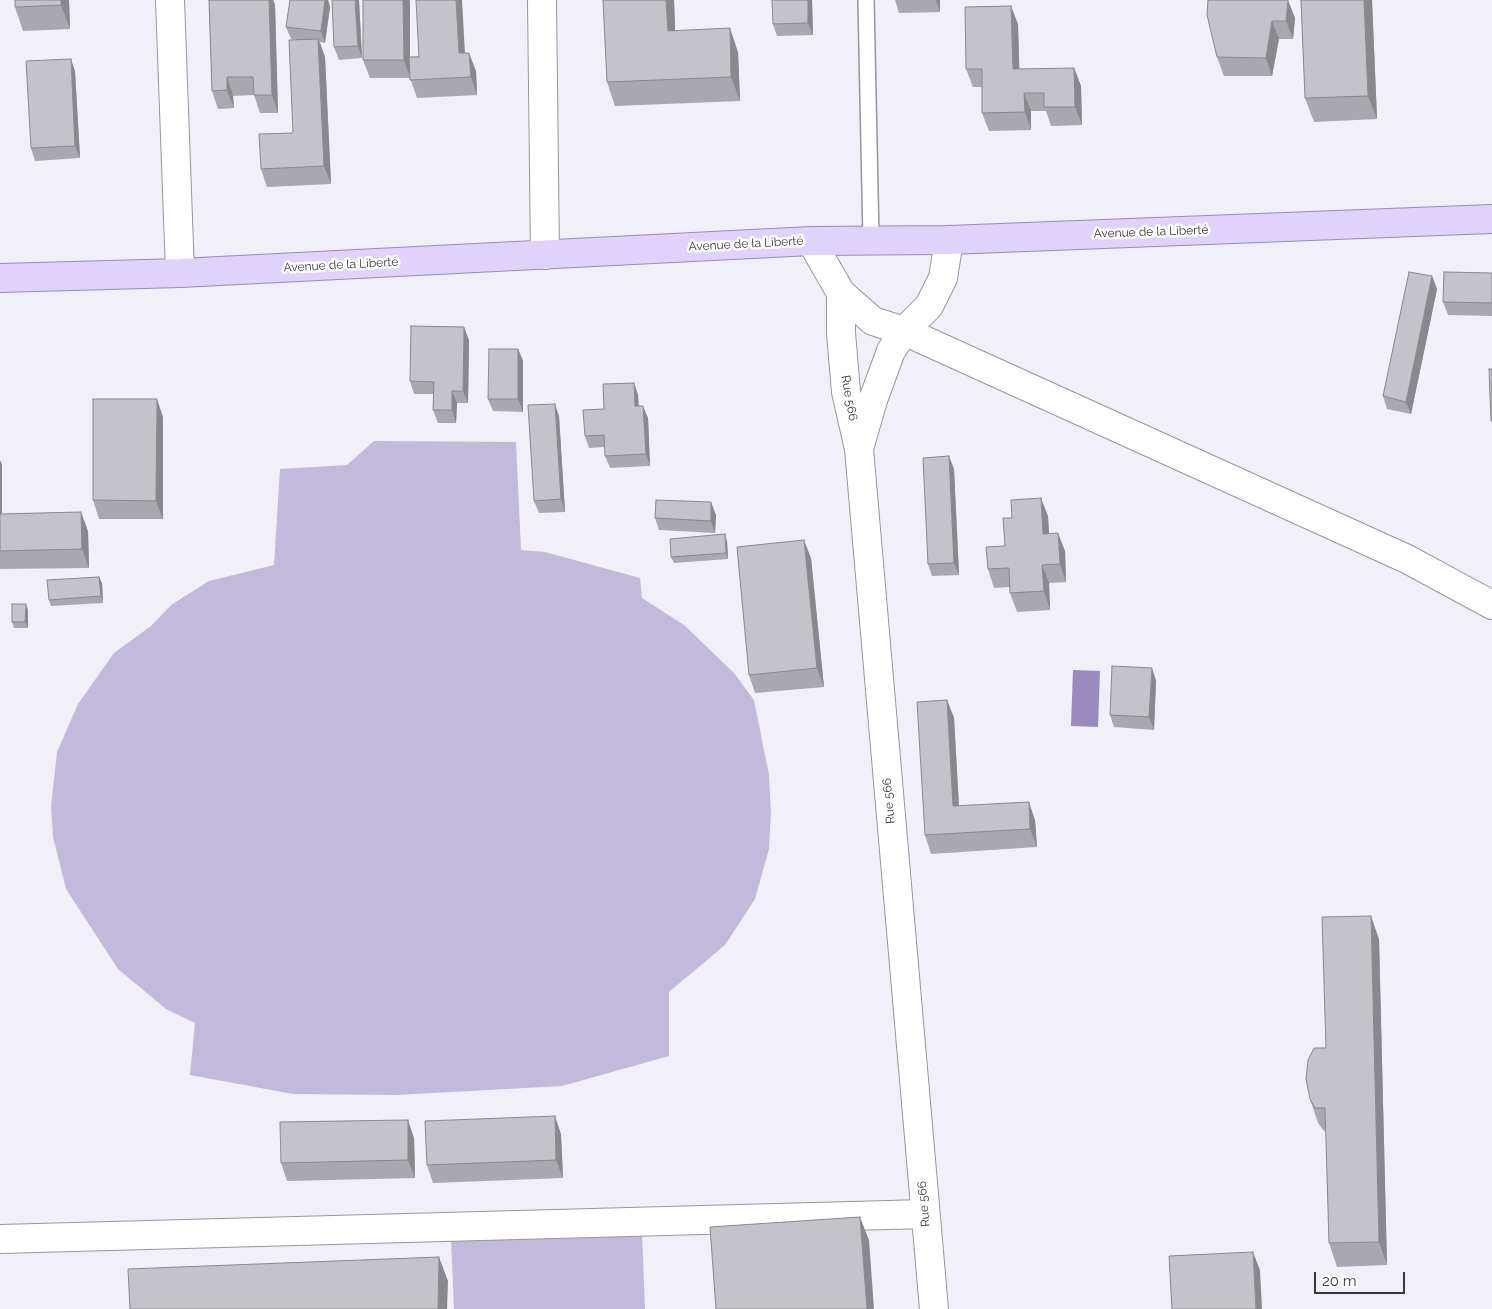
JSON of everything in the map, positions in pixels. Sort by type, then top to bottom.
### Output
[{"type":"main road","name":"Avenue de la Liberté","points":[[0,278],[180,273],[811,241],[871,239],[949,240],[1492,219]]},
{"type":"street","points":[[170,0],[180,273]]},
{"type":"street","points":[[542,0],[545,255]]},
{"type":"street","points":[[859,449],[890,350],[904,331],[929,306],[943,278],[949,240]]},
{"type":"street","points":[[811,241],[841,293],[874,321],[904,331],[1407,559],[1492,605]]},
{"type":"street","name":"Rue 566","points":[[841,293],[841,333],[846,392],[859,449],[934,1309]]},
{"type":"street","points":[[0,1239],[925,1214]]},
{"type":"lane","points":[[866,0],[871,239]]},
{"type":"shaded area","points":[[374,441],[516,442],[521,550],[545,552],[640,578],[642,598],[684,625],[734,673],[754,700],[769,775],[771,813],[769,849],[755,899],[725,945],[669,992],[669,1056],[562,1086],[396,1095],[293,1094],[190,1075],[195,1023],[166,1009],[118,969],[66,889],[53,837],[51,806],[57,752],[78,704],[114,653],[151,626],[171,605],[209,581],[274,565],[280,469],[347,465]]},
{"type":"shaded area","points":[[1073,670],[1100,671],[1098,727],[1071,726]]},
{"type":"shaded area","points":[[642,1232],[645,1309],[454,1309],[451,1240]]},
{"type":"building","points":[[15,0],[61,0],[61,5],[15,7]]},
{"type":"building","points":[[209,0],[269,0],[272,95],[254,95],[253,77],[227,77],[227,90],[212,91]]},
{"type":"building","points":[[290,0],[325,0],[321,31],[286,27]]},
{"type":"building","points":[[332,0],[355,0],[358,46],[334,47]]},
{"type":"building","points":[[363,0],[403,0],[404,60],[363,60]]},
{"type":"building","points":[[416,0],[456,0],[459,53],[469,53],[471,77],[410,80],[409,57],[419,57]]},
{"type":"building","points":[[603,0],[666,0],[668,31],[730,28],[731,77],[607,82]]},
{"type":"building","points":[[772,0],[808,0],[808,23],[773,24]]},
{"type":"building","points":[[1208,0],[1288,0],[1286,21],[1272,21],[1266,58],[1217,57],[1207,15]]},
{"type":"building","points":[[1301,0],[1364,0],[1368,96],[1305,98]]},
{"type":"building","points":[[1011,6],[1013,69],[1074,68],[1075,107],[1044,107],[1044,93],[1024,93],[1025,112],[982,113],[982,69],[966,69],[965,7]]},
{"type":"building","points":[[318,39],[324,166],[261,169],[259,134],[293,133],[289,40]]},
{"type":"building","points":[[71,59],[75,146],[31,148],[26,61]]},
{"type":"building","points":[[1409,272],[1432,276],[1406,402],[1383,396]]},
{"type":"building","points":[[1444,272],[1492,273],[1492,303],[1443,302]]},
{"type":"building","points":[[411,326],[464,327],[463,391],[452,391],[452,410],[433,410],[434,382],[410,381]]},
{"type":"building","points":[[489,349],[518,349],[518,399],[488,399]]},
{"type":"building","points":[[1489,369],[1492,369],[1492,421],[1491,421]]},
{"type":"building","points":[[634,383],[635,406],[643,406],[646,454],[605,456],[604,435],[585,436],[583,410],[604,409],[603,384]]},
{"type":"building","points":[[93,399],[157,399],[156,501],[93,500]]},
{"type":"building","points":[[555,404],[561,499],[534,501],[528,405]]},
{"type":"building","points":[[949,456],[954,563],[928,564],[923,458]]},
{"type":"building","points":[[1041,498],[1043,534],[1058,533],[1060,564],[1042,565],[1044,591],[1010,593],[1009,568],[988,569],[986,547],[1005,546],[1003,518],[1012,518],[1011,500]]},
{"type":"building","points":[[656,500],[711,502],[711,521],[655,518]]},
{"type":"building","points":[[81,512],[82,549],[0,551],[0,514]]},
{"type":"building","points":[[725,534],[726,553],[671,557],[670,539]]},
{"type":"building","points":[[804,540],[817,668],[749,675],[737,547]]},
{"type":"building","points":[[99,577],[101,596],[49,600],[47,580]]},
{"type":"building","points":[[12,604],[26,604],[25,622],[12,622]]},
{"type":"building","points":[[1112,666],[1152,668],[1149,717],[1110,715]]},
{"type":"building","points":[[947,700],[953,806],[1029,802],[1030,829],[925,835],[917,702]]},
{"type":"building","points":[[1371,916],[1379,1242],[1329,1243],[1325,1108],[1315,1108],[1310,1099],[1306,1079],[1308,1060],[1314,1048],[1326,1048],[1322,917]]},
{"type":"building","points":[[555,1116],[556,1160],[427,1165],[425,1121]]},
{"type":"building","points":[[408,1120],[408,1160],[281,1163],[280,1122]]},
{"type":"building","points":[[860,1217],[867,1309],[716,1309],[710,1227]]},
{"type":"building","points":[[1253,1252],[1256,1309],[1172,1309],[1169,1256]]},
{"type":"building","points":[[439,1257],[438,1309],[130,1309],[128,1269]]}]
